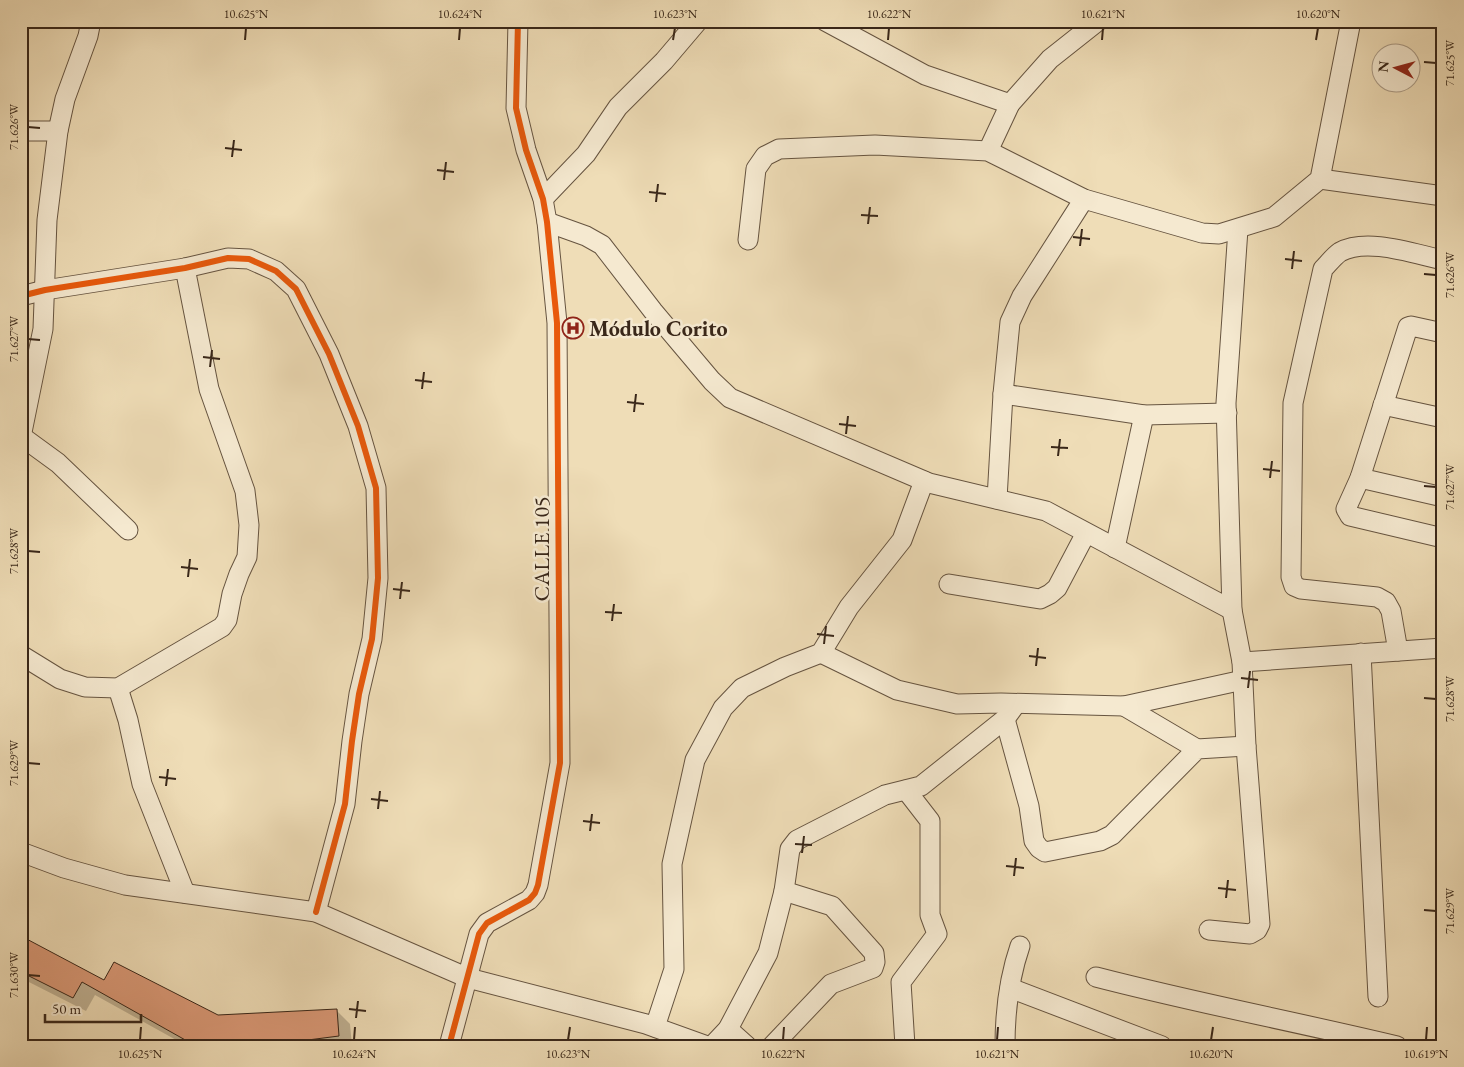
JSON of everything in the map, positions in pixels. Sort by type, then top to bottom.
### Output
[{"type":"street","points":[[91,21],[88,36],[64,100],[58,131],[47,220],[43,328],[21,437],[58,463],[128,530]]},
{"type":"street","name":"CALLE 105","points":[[448,1046],[479,934],[487,924],[529,900],[535,893],[560,763],[557,323],[543,199],[526,150],[516,108],[518,21]]},
{"type":"street","points":[[543,199],[586,154],[618,107],[664,60],[698,21]]},
{"type":"street","points":[[825,21],[925,75],[1010,104]]},
{"type":"street","points":[[988,151],[1010,104],[1050,59],[1098,21]]},
{"type":"street","points":[[748,240],[756,169],[766,156],[779,149],[876,145],[988,151],[1084,200],[1202,233],[1219,234],[1274,217],[1320,179],[1350,21]]},
{"type":"street","points":[[21,131],[58,131]]},
{"type":"street","points":[[1320,179],[1443,196]]},
{"type":"street","points":[[997,499],[1003,394],[1010,322],[1022,296],[1084,200]]},
{"type":"street","points":[[547,222],[586,236],[602,245],[653,311],[712,381],[730,398],[924,481],[1046,511],[1232,610]]},
{"type":"street","points":[[1209,930],[1250,934],[1257,930],[1260,924],[1246,746],[1243,671],[1232,610],[1227,413],[1238,229]]},
{"type":"street","points":[[1398,651],[1391,611],[1386,602],[1377,597],[1301,589],[1294,586],[1291,577],[1293,403],[1323,269],[1339,252],[1358,246],[1376,246],[1443,260]]},
{"type":"street","points":[[21,296],[44,290],[185,268],[228,258],[249,259],[276,271],[296,289],[329,354],[358,426],[376,488],[378,578],[372,638],[359,694],[345,804],[316,912]]},
{"type":"street","points":[[21,655],[60,679],[85,687],[118,688],[222,627],[227,620],[232,594],[247,557],[249,525],[245,491],[209,389],[185,268]]},
{"type":"street","points":[[1443,333],[1408,327],[1360,478],[1346,509],[1350,516],[1443,538]]},
{"type":"street","points":[[1003,394],[1144,415],[1227,413]]},
{"type":"street","points":[[1383,405],[1443,418]]},
{"type":"street","points":[[1115,548],[1144,415]]},
{"type":"street","points":[[1360,478],[1443,497]]},
{"type":"street","points":[[655,1028],[674,969],[672,864],[696,760],[723,708],[742,688],[785,667],[821,653],[849,608],[902,540],[924,481]]},
{"type":"street","points":[[949,584],[1040,599],[1057,588],[1086,533]]},
{"type":"street","points":[[821,653],[897,690],[957,704],[1124,706],[1243,671],[1361,653],[1443,648]]},
{"type":"street","points":[[1361,653],[1378,997]]},
{"type":"street","points":[[118,688],[128,720],[142,784],[185,894]]},
{"type":"street","points":[[712,1046],[728,1029],[768,953],[784,891],[790,848],[797,840],[885,796],[921,786],[1005,719],[1016,704]]},
{"type":"street","points":[[1124,706],[1197,749],[1246,746]]},
{"type":"street","points":[[1005,719],[1029,806],[1034,841],[1039,848],[1046,852],[1100,841],[1112,835],[1197,749]]},
{"type":"street","points":[[905,1046],[902,982],[937,934],[930,915],[930,821],[906,790]]},
{"type":"street","points":[[21,852],[64,868],[125,885],[316,912],[468,978],[655,1028],[707,1046]]},
{"type":"street","points":[[784,891],[832,906],[874,953],[875,962],[873,968]]},
{"type":"street","points":[[1005,1046],[1005,1022],[1010,988],[1014,963],[1020,946]]},
{"type":"street","points":[[772,1046],[831,984],[873,968],[891,974],[902,982]]},
{"type":"street","points":[[1096,977],[1323,1038],[1397,1046]]},
{"type":"street","points":[[1010,988],[1162,1046]]},
{"type":"street","points":[[728,1029],[747,1046]]},
{"type":"building","points":[[21,936],[104,980],[114,962],[218,1015],[337,1009],[339,1036],[261,1046],[196,1046],[82,982],[73,998],[21,972]]},
{"type":"cycle path","points":[[449,1046],[479,934],[487,923],[529,900],[535,893],[560,763],[557,323],[543,199],[526,150],[516,108],[518,21]]},
{"type":"cycle path","points":[[21,296],[45,290],[185,268],[228,258],[249,259],[276,271],[296,289],[329,354],[358,426],[376,488],[378,578],[372,639],[359,694],[345,804],[316,912]]},
{"type":"place","name":"Módulo Corito","points":[[573,328]]}]
